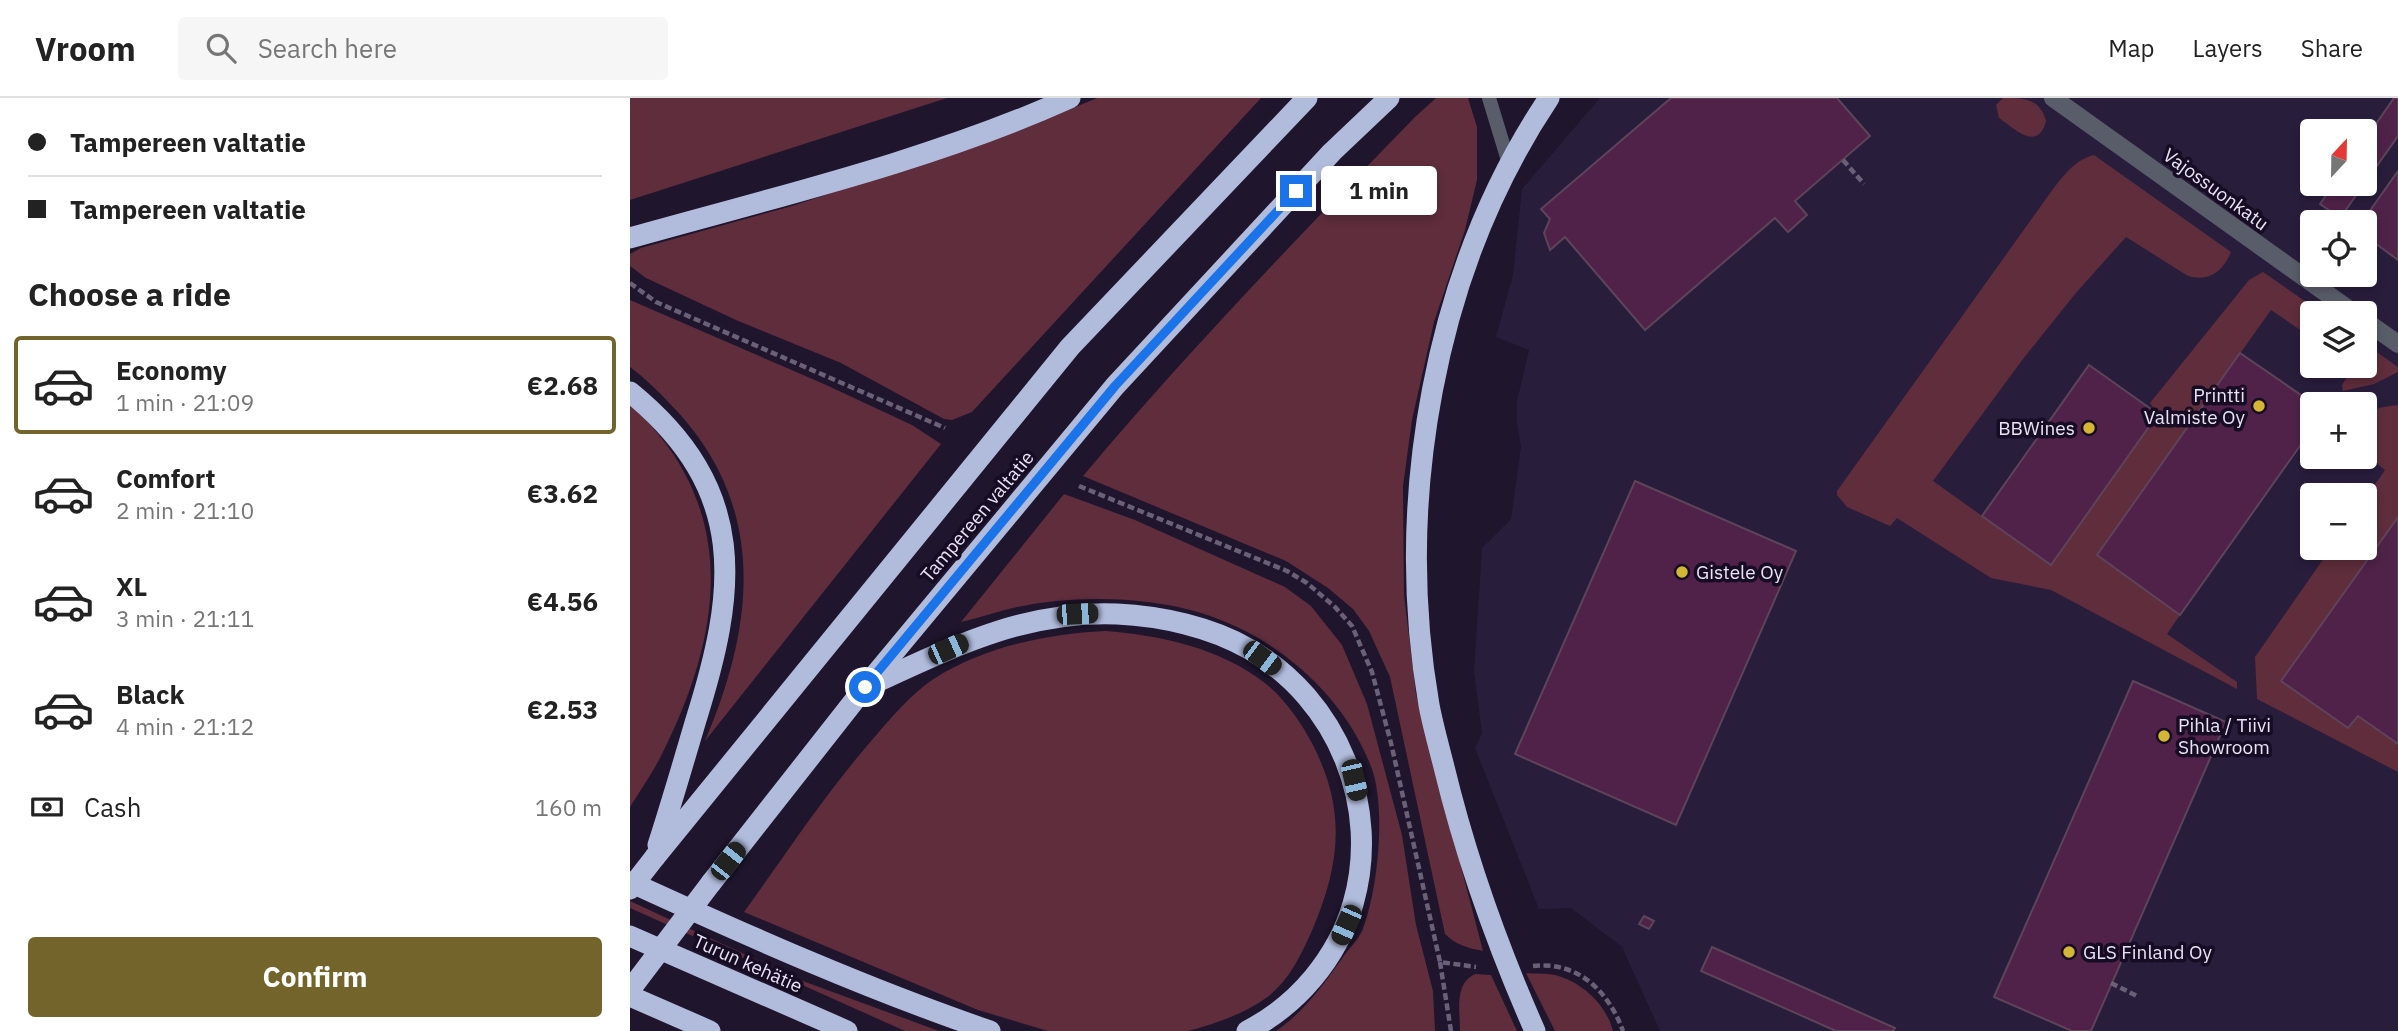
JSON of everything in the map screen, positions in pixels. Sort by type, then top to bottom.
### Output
[{"type":"highway","points":[[630,238],[916,156],[1070,98]]},
{"type":"highway","name":"Tampereen valtatie","points":[[630,889],[1070,347],[1307,98]]},
{"type":"highway","name":"Tampereen valtatie","points":[[630,990],[865,687],[1115,386],[1332,152],[1389,98]]},
{"type":"highway","points":[[1535,1031],[1500,951],[1478,890],[1453,805],[1429,705],[1416,554],[1419,484],[1426,427],[1454,300],[1477,236],[1510,167],[1549,98]]},
{"type":"highway","points":[[630,392],[665,426],[702,476],[716,512],[725,547],[726,586],[718,644],[705,695],[654,858]]},
{"type":"highway","points":[[865,687],[987,633],[1042,619],[1097,614],[1154,618],[1209,632],[1248,649],[1289,680],[1319,712],[1348,763],[1358,797],[1362,860],[1351,911],[1338,942],[1325,963],[1288,1003],[1247,1031]]},
{"type":"highway","points":[[630,882],[783,951],[989,1031]]},
{"type":"highway","name":"Turun kehätie","points":[[630,936],[847,1031]]},
{"type":"highway","points":[[630,996],[710,1031]]},
{"type":"street","name":"Vajossuonkatu","points":[[2053,98],[2337,301]]},
{"type":"street","points":[[2377,329],[2398,344]]},
{"type":"lane","points":[[1489,98],[1510,167]]},
{"type":"path","points":[[1843,160],[1864,184]]},
{"type":"path","points":[[630,283],[656,302],[945,428]]},
{"type":"path","points":[[1440,962],[1451,1031]]},
{"type":"path","points":[[1527,966],[1546,964],[1567,968],[1586,978],[1607,999],[1623,1031]]},
{"type":"path","points":[[2111,983],[2137,996]]},
{"type":"shaded area","points":[[630,98],[947,98],[630,200]]},
{"type":"shaded area","points":[[1097,98],[1261,98],[972,412],[952,420],[944,419],[841,363],[736,320],[646,278],[630,266],[630,254],[641,248],[792,206],[1016,132]]},
{"type":"shaded area","points":[[1436,98],[1468,98],[1477,127],[1477,180],[1465,230],[1434,322],[1412,420],[1403,486],[1404,595],[1416,694],[1483,951],[1462,946],[1445,934],[1390,677],[1369,631],[1353,609],[1328,588],[1286,561],[1083,476],[1246,294]]},
{"type":"shaded area","points":[[1600,98],[2398,98],[2398,1031],[1660,1031],[1622,947],[1571,908],[1539,909],[1475,748],[1482,733],[1474,672],[1482,548],[1511,519],[1521,447],[1517,401],[1529,350],[1496,337],[1513,275],[1522,189]]},
{"type":"shaded area","points":[[2003,98],[2024,99],[2040,108],[2046,121],[2042,130],[2032,137],[2018,132],[1999,118],[1996,105]]},
{"type":"shaded area","points":[[2094,155],[2231,252],[2228,259],[2220,270],[2209,276],[2188,276],[2126,237],[2075,294],[2023,359],[1933,481],[2051,565],[2158,414],[2150,403],[2249,280],[2263,272],[2305,301],[2300,301],[2300,330],[2271,310],[2097,555],[2180,615],[2167,634],[2237,682],[2237,689],[2051,590],[1991,578],[1897,518],[1890,526],[1847,507],[1837,495],[1837,491],[2053,189],[2066,173],[2087,157]]},
{"type":"shaded area","points":[[630,300],[824,384],[912,425],[941,444],[705,741],[722,697],[742,610],[743,567],[738,525],[725,485],[704,445],[668,402],[630,367]]},
{"type":"shaded area","points":[[2377,352],[2398,367],[2398,372],[2374,384],[2343,391],[2342,385],[2347,378],[2377,378]]},
{"type":"shaded area","points":[[630,404],[666,443],[690,484],[705,527],[711,570],[708,615],[699,660],[684,706],[659,759],[630,807]]},
{"type":"shaded area","points":[[2398,405],[2398,517],[2377,547],[2376,483],[2385,470],[2377,463],[2377,409]]},
{"type":"shaded area","points":[[1064,494],[1135,520],[1285,587],[1311,606],[1342,645],[1367,704],[1402,835],[1416,925],[1433,991],[1435,1031],[1276,1031],[1313,997],[1360,934],[1368,914],[1378,850],[1379,806],[1372,769],[1344,716],[1304,672],[1281,653],[1229,623],[1180,607],[1157,603],[1110,599],[1062,600],[1017,607],[961,622]]},
{"type":"shaded area","points":[[2323,560],[2368,560],[2282,681],[2348,728],[2358,716],[2398,744],[2398,772],[2257,699],[2255,657]]},
{"type":"shaded area","points":[[1105,631],[1189,645],[1229,661],[1265,683],[1279,696],[1292,711],[1313,745],[1324,770],[1335,816],[1333,862],[1321,908],[1311,933],[1298,960],[1274,992],[1248,1009],[1188,1031],[1048,1031],[978,1010],[744,912],[855,761],[900,708],[924,686],[972,659],[1016,644],[1060,635]]},
{"type":"shaded area","points":[[630,901],[800,980],[939,1031],[905,1031],[630,908]]},
{"type":"shaded area","points":[[1526,973],[1555,975],[1583,989],[1599,1003],[1613,1031],[1555,1031]]},
{"type":"shaded area","points":[[1475,974],[1491,975],[1517,1031],[1460,1031],[1461,991],[1468,978]]},
{"type":"building","points":[[1671,98],[1837,98],[1870,136],[1795,201],[1807,215],[1788,232],[1775,218],[1645,330],[1565,237],[1550,250],[1544,233],[1550,219],[1541,209]]},
{"type":"building","points":[[2394,98],[2398,98],[2398,136],[2377,166],[2377,122]]},
{"type":"building","points":[[2398,171],[2398,260],[2377,245],[2377,210],[2370,210]]},
{"type":"building","points":[[2326,196],[2356,196],[2346,210],[2329,210],[2320,204]]},
{"type":"building","points":[[2240,353],[2300,394],[2300,446],[2180,615],[2097,555]]},
{"type":"building","points":[[2089,365],[2158,414],[2051,565],[1982,516]]},
{"type":"building","points":[[1635,481],[1796,551],[1676,825],[1515,754]]},
{"type":"building","points":[[2398,517],[2398,744],[2358,716],[2348,728],[2281,681],[2367,560],[2377,560],[2377,546]]},
{"type":"building","points":[[2133,681],[2226,722],[2091,1031],[2072,1031],[1994,997]]},
{"type":"building","points":[[1644,916],[1654,921],[1649,929],[1639,924]]},
{"type":"building","points":[[1712,947],[1895,1028],[1893,1031],[1836,1031],[1701,971]]},
{"type":"place","name":"Printti Valmiste Oy","points":[[2259,406]]},
{"type":"place","name":"BBWines","points":[[2089,428]]},
{"type":"place","name":"Gistele Oy","points":[[1682,572]]},
{"type":"place","name":"Pihla / Tiivi Showroom","points":[[2164,736]]},
{"type":"place","name":"GLS Finland Oy","points":[[2069,952]]},
{"type":"route","points":[[865,687],[1115,386],[1296,191]]}]
